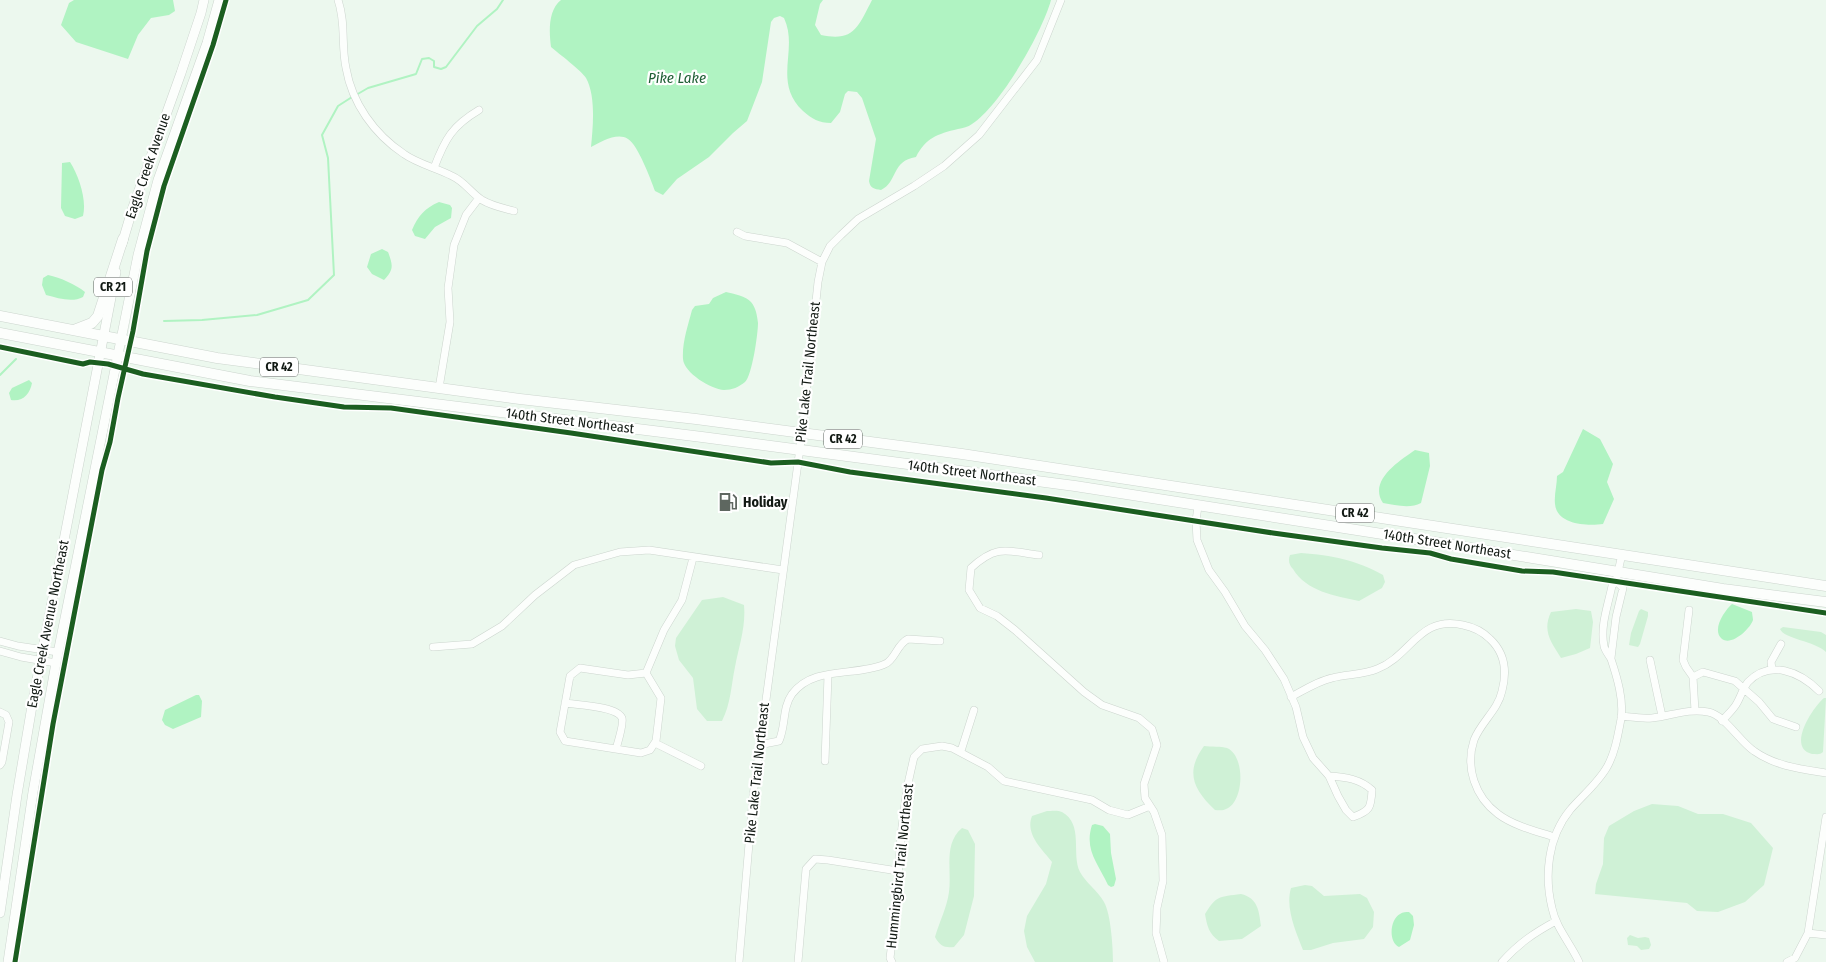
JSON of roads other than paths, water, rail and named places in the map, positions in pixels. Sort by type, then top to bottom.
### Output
[{"type":"highway","points":[[73,330],[92,323],[98,316],[123,239]]},
{"type":"highway","name":"CR 42","points":[[0,316],[120,340]]},
{"type":"highway","name":"CR 42","points":[[0,333],[117,356]]},
{"type":"highway","name":"140th Street Northeast","points":[[120,340],[218,358],[439,388],[962,454],[1826,586]]},
{"type":"highway","name":"140th Street Northeast","points":[[117,356],[250,381],[314,390],[1074,486],[1450,544],[1617,576],[1826,602]]},
{"type":"main road","name":"Eagle Creek Avenue","points":[[104,336],[123,239],[196,30],[204,0]]},
{"type":"main road","name":"Eagle Creek Avenue","points":[[120,340],[138,255],[158,180],[207,43],[219,0]]},
{"type":"main road","name":"Eagle Creek Avenue Northeast","points":[[0,913],[17,794],[40,660],[104,336]]},
{"type":"main road","name":"Eagle Creek Avenue Northeast","points":[[8,962],[33,792],[56,663],[120,340]]},
{"type":"street","points":[[338,0],[344,24],[346,68],[354,94],[367,120],[379,134],[404,155],[455,177],[479,198],[496,207],[514,211]]},
{"type":"street","name":"Pike Lake Trail Northeast","points":[[739,962],[759,745],[802,434],[818,282],[822,262],[830,246],[858,219],[944,166],[979,135],[1037,60],[1061,0]]},
{"type":"street","points":[[434,168],[442,146],[449,134],[460,122],[480,110]]},
{"type":"street","points":[[439,388],[450,322],[448,288],[454,245],[466,215],[479,198]]},
{"type":"street","points":[[737,232],[745,236],[787,243],[822,262]]},
{"type":"street","points":[[1198,506],[1196,521],[1197,540],[1209,570],[1225,592],[1245,626],[1265,650],[1284,679],[1296,707],[1304,737],[1313,758],[1330,776],[1346,810],[1353,817],[1365,813],[1371,805],[1372,790],[1364,783],[1343,777],[1330,776]]},
{"type":"street","points":[[433,647],[472,644],[502,626],[534,595],[574,565],[620,552],[649,550],[692,558],[784,570]]},
{"type":"street","points":[[1039,555],[1002,550],[984,556],[971,568],[969,590],[980,608],[997,616],[1015,630],[1084,692],[1102,705],[1139,718],[1152,729],[1157,745],[1144,784],[1145,798],[1154,812],[1162,835],[1163,881],[1157,908],[1156,933],[1164,962]]},
{"type":"street","points":[[1611,658],[1604,648],[1604,624],[1612,586],[1617,576],[1622,554]]},
{"type":"street","points":[[646,672],[664,630],[682,600],[692,558]]},
{"type":"street","points":[[1580,962],[1556,921],[1552,908],[1548,882],[1550,857],[1554,837],[1569,812],[1608,766],[1615,746],[1621,716],[1621,700],[1611,658],[1616,617],[1623,588],[1617,576]]},
{"type":"street","points":[[1689,610],[1684,660],[1686,667],[1694,677],[1695,711]]},
{"type":"street","points":[[1291,697],[1330,678],[1375,670],[1390,663],[1401,655],[1417,637],[1430,628],[1443,624],[1459,624],[1472,627],[1486,635],[1499,649],[1504,663],[1505,676],[1498,703],[1484,722],[1475,739],[1471,754],[1474,783],[1484,800],[1498,814],[1513,823],[1554,837]]},
{"type":"street","points":[[759,745],[779,741],[784,713],[792,694],[810,679],[876,668],[888,663],[900,646],[908,639],[940,641]]},
{"type":"street","points":[[0,641],[58,652]]},
{"type":"street","points":[[1772,669],[1772,659],[1781,644]]},
{"type":"street","points":[[0,651],[56,663]]},
{"type":"street","points":[[1650,660],[1662,716]]},
{"type":"street","points":[[580,668],[628,675],[646,672],[661,698],[655,743],[650,750],[642,753],[565,741],[560,732],[570,676],[580,668]]},
{"type":"street","points":[[1722,721],[1737,704],[1749,682],[1760,674],[1772,669],[1788,671],[1799,675],[1809,681],[1819,691]]},
{"type":"street","points":[[1694,677],[1702,672],[1734,681],[1759,702],[1773,719],[1796,727]]},
{"type":"street","points":[[825,761],[828,675]]},
{"type":"street","points":[[565,703],[612,709],[621,715],[623,720],[616,749]]},
{"type":"street","points":[[961,751],[974,710]]},
{"type":"street","points":[[1621,716],[1650,718],[1695,711],[1708,712],[1717,715],[1753,751],[1770,761],[1793,768],[1826,773]]},
{"type":"street","points":[[0,712],[6,715],[9,722],[0,765]]},
{"type":"street","points":[[655,743],[701,766]]},
{"type":"street","name":"Hummingbird Trail Northeast","points":[[892,962],[890,958],[907,788],[914,757],[922,749],[947,747],[961,751],[988,767],[1004,781],[1092,800],[1109,810],[1128,814],[1150,806]]},
{"type":"street","points":[[1787,962],[1795,958],[1807,934],[1826,817]]},
{"type":"street","points":[[798,962],[806,869],[815,859],[898,870]]},
{"type":"street","points":[[1502,962],[1528,936],[1556,921]]},
{"type":"street","points":[[1807,934],[1826,935]]},
{"type":"water","points":[[74,0],[173,0],[175,11],[169,15],[151,18],[138,35],[128,59],[76,42],[61,25],[69,3]]},
{"type":"water","name":"Pike Lake","points":[[561,0],[823,0],[820,4],[815,25],[821,35],[832,37],[848,34],[854,30],[863,18],[872,0],[1051,0],[1039,31],[1019,68],[995,102],[970,125],[944,133],[928,141],[916,157],[908,159],[898,167],[890,182],[881,190],[873,188],[869,181],[876,139],[862,98],[857,92],[848,91],[845,94],[840,112],[831,123],[816,120],[803,111],[794,100],[789,88],[787,77],[788,30],[784,18],[780,16],[774,18],[771,22],[762,82],[747,121],[709,157],[677,179],[663,195],[655,191],[640,155],[628,139],[614,137],[591,147],[593,102],[589,85],[580,71],[551,47],[550,28],[552,15]]},
{"type":"water","points":[[70,162],[79,181],[84,203],[83,216],[75,219],[65,216],[61,208],[62,163]]},
{"type":"water","points":[[439,202],[450,205],[452,208],[451,218],[435,227],[425,239],[415,236],[412,230],[419,217]]},
{"type":"water","points":[[382,249],[388,252],[392,264],[390,273],[384,280],[372,274],[367,267],[371,254]]},
{"type":"water","points":[[48,275],[77,286],[85,292],[83,297],[70,300],[46,295],[42,285],[43,278]]},
{"type":"water","points":[[726,292],[749,300],[757,314],[758,323],[754,354],[748,378],[738,387],[724,390],[712,387],[688,370],[683,359],[683,346],[692,310],[695,306],[709,304],[713,298]]},
{"type":"water","points":[[29,380],[32,383],[28,394],[19,400],[11,400],[9,393],[12,388]]},
{"type":"water","points":[[1583,429],[1600,439],[1613,464],[1607,482],[1614,499],[1603,524],[1574,523],[1561,516],[1555,504],[1557,476],[1563,472]]},
{"type":"water","points":[[1415,450],[1429,453],[1430,466],[1421,503],[1407,506],[1383,503],[1379,495],[1382,479],[1387,472]]},
{"type":"water","points":[[1732,604],[1752,612],[1753,620],[1740,636],[1726,641],[1719,635],[1718,626],[1723,615]]},
{"type":"water","points":[[199,695],[202,701],[201,717],[173,729],[165,725],[162,720],[165,710]]},
{"type":"water","points":[[1092,825],[1103,826],[1110,834],[1111,853],[1116,879],[1114,886],[1111,887],[1096,863],[1091,849],[1090,834]]},
{"type":"water","points":[[1409,912],[1413,916],[1414,925],[1410,940],[1399,947],[1393,940],[1392,925],[1402,913]]},
{"type":"waterway","points":[[356,95],[368,88],[416,74],[422,59],[429,58],[434,61],[434,67],[441,69],[446,67],[477,26],[497,9],[503,0]]},
{"type":"waterway","points":[[164,321],[257,315],[308,300],[334,275],[328,158],[322,135],[338,106],[352,97]]},
{"type":"waterway","points":[[0,375],[16,359]]},
{"type":"place","name":"Holiday","points":[[728,502]]}]
